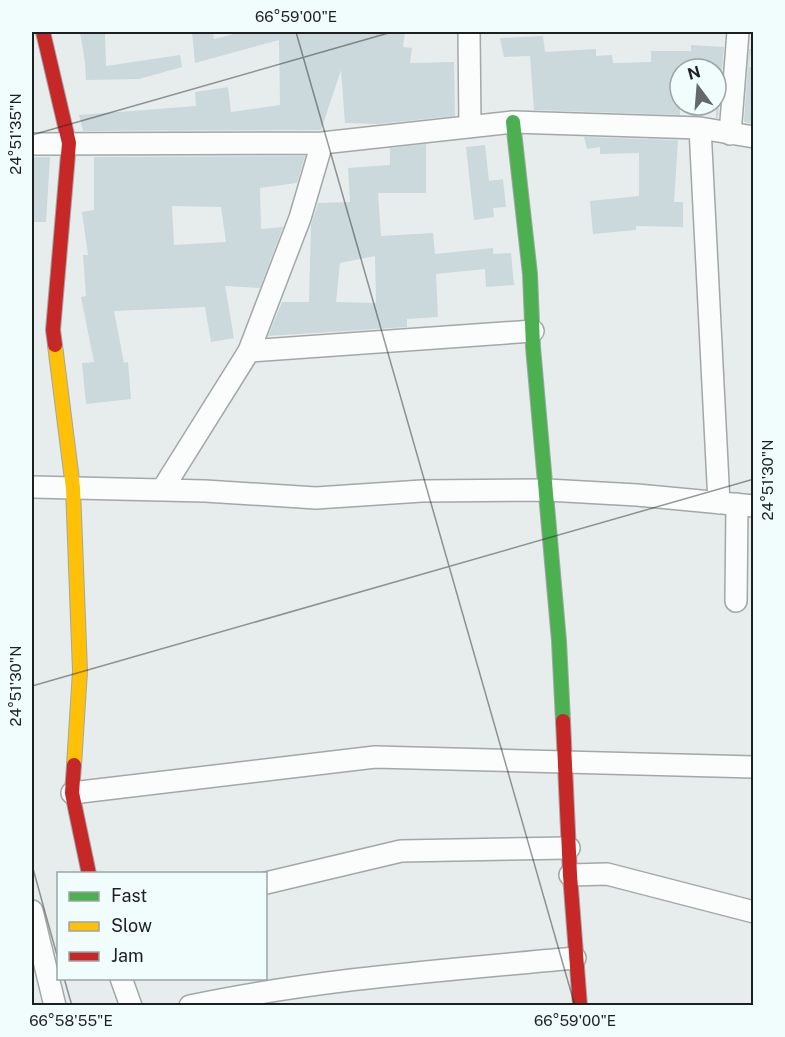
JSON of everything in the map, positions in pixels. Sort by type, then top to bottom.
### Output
[{"type":"street","points":[[43,32],[69,143],[53,330],[73,488],[80,671],[72,793],[89,872]]},
{"type":"street","points":[[470,32],[470,127]]},
{"type":"street","points":[[730,134],[738,32]]},
{"type":"street","points":[[32,144],[322,143],[513,122],[700,128],[753,137]]},
{"type":"street","points":[[513,122],[530,274],[532,331],[559,641],[570,875],[580,1005]]},
{"type":"street","points":[[700,128],[737,504],[736,601]]},
{"type":"street","points":[[162,490],[249,351],[300,218],[322,143]]},
{"type":"street","points":[[249,351],[532,331]]},
{"type":"street","points":[[32,486],[316,498],[423,491],[547,490],[737,504]]},
{"type":"street","points":[[72,793],[375,758],[753,767]]},
{"type":"street","points":[[267,884],[401,852],[569,849]]},
{"type":"street","points":[[570,875],[607,874],[753,912]]},
{"type":"street","points":[[32,911],[55,1005]]},
{"type":"street","points":[[190,1005],[241,995],[368,978],[575,958]]},
{"type":"street","points":[[122,980],[131,1005]]},
{"type":"building","points":[[80,32],[105,32],[106,66],[180,55],[182,67],[139,79],[86,80]]},
{"type":"building","points":[[192,32],[213,32],[214,39],[242,32],[405,32],[403,47],[412,48],[410,63],[454,62],[455,116],[377,124],[345,123],[341,70],[321,130],[83,131],[79,115],[196,106],[195,92],[228,87],[231,112],[280,105],[279,40],[195,63]]},
{"type":"building","points":[[543,36],[545,52],[596,49],[596,56],[612,55],[613,63],[651,62],[651,51],[691,51],[691,45],[724,47],[723,57],[668,57],[668,115],[534,110],[530,56],[504,57],[500,38]]},
{"type":"building","points":[[749,49],[751,49],[749,67],[753,67],[753,124],[744,122]]},
{"type":"building","points":[[584,137],[678,140],[674,202],[683,202],[683,227],[636,226],[636,230],[593,234],[590,201],[639,196],[639,153],[600,154],[600,147],[587,149]]},
{"type":"building","points":[[426,144],[426,193],[378,193],[381,236],[433,233],[435,254],[493,248],[493,254],[511,253],[514,285],[486,287],[485,269],[436,274],[438,317],[407,319],[407,327],[268,336],[282,302],[309,302],[311,225],[318,203],[350,202],[348,168],[390,165],[390,148]],"holes":[[[375,256],[376,303],[336,302],[340,263]]]},
{"type":"building","points":[[485,145],[489,181],[503,179],[506,207],[493,208],[494,217],[474,220],[466,147]]},
{"type":"building","points":[[305,156],[297,183],[260,188],[261,229],[283,227],[260,288],[225,286],[234,338],[211,342],[205,307],[114,311],[124,363],[128,362],[131,399],[86,404],[82,363],[94,362],[81,297],[86,296],[83,255],[88,255],[82,212],[94,210],[94,157]],"holes":[[[172,206],[221,207],[226,242],[174,245]]]},
{"type":"building","points":[[32,157],[50,157],[46,222],[32,222]]},
{"type":"traffic: fast","points":[[513,122],[530,274],[533,347],[559,641],[563,721]]},
{"type":"traffic: slow","points":[[55,345],[73,488],[80,671],[74,765]]},
{"type":"traffic: jam","points":[[43,32],[69,143],[53,330],[55,345]]},
{"type":"traffic: jam","points":[[563,721],[570,875],[580,1006]]},
{"type":"traffic: jam","points":[[74,765],[72,793],[89,872]]}]
